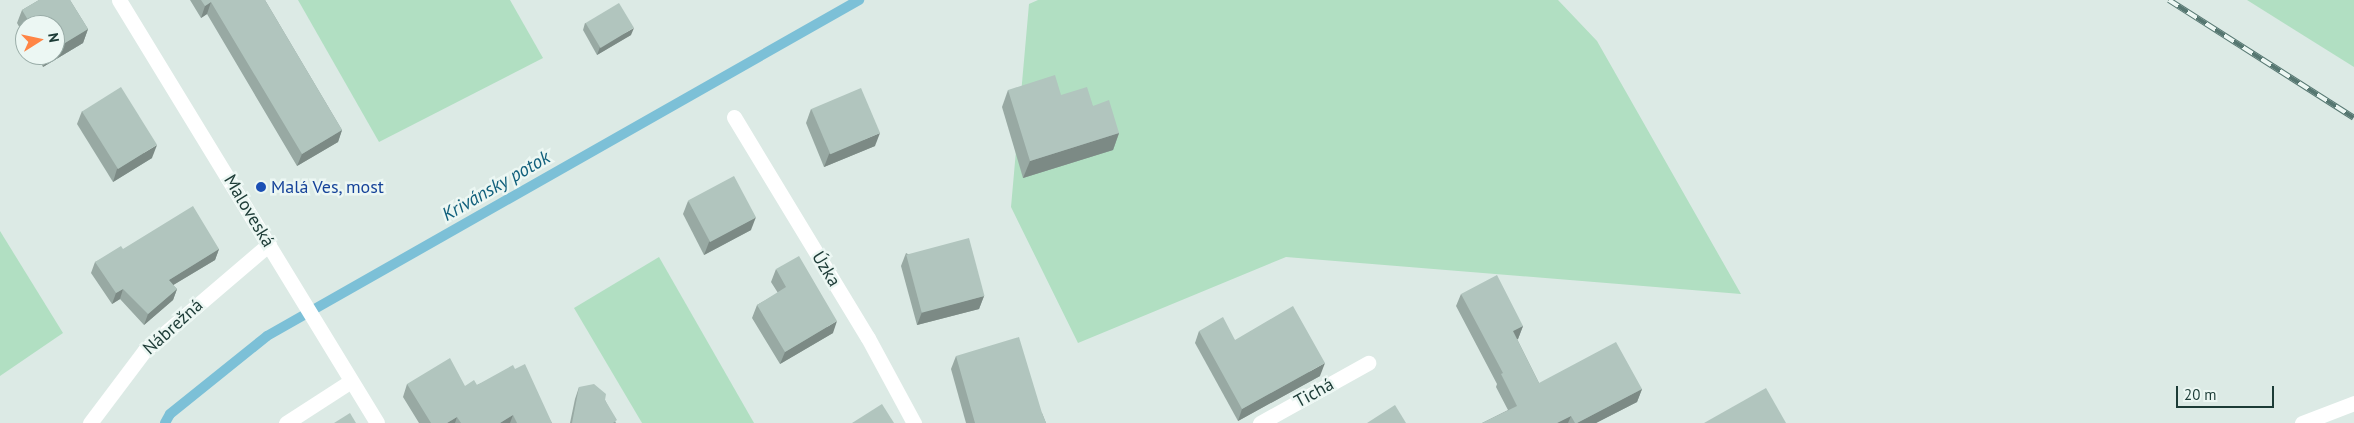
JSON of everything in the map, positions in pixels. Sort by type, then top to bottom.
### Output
[{"type":"street","name":"Maloveská","points":[[119,0],[377,423]]},
{"type":"street","name":"Úzka","points":[[734,117],[868,338],[914,423]]},
{"type":"street","name":"Nábrežná","points":[[90,423],[145,350],[269,244]]},
{"type":"street","name":"Tichá","points":[[1260,423],[1368,363]]},
{"type":"street","points":[[286,423],[351,381]]},
{"type":"street","points":[[2302,423],[2354,403]]},
{"type":"green space","points":[[298,0],[510,0],[543,58],[379,142]]},
{"type":"green space","points":[[1038,0],[1558,0],[1597,41],[1741,294],[1286,257],[1078,343],[1011,207],[1029,4]]},
{"type":"green space","points":[[2247,0],[2354,0],[2354,67]]},
{"type":"green space","points":[[0,231],[63,333],[0,376]]},
{"type":"green space","points":[[659,257],[754,423],[642,423],[574,308]]},
{"type":"building","points":[[39,0],[70,0],[88,29],[65,43],[65,15],[25,15],[22,10]]},
{"type":"building","points":[[201,0],[265,0],[342,130],[302,154],[211,2],[205,6]]},
{"type":"building","points":[[619,3],[634,28],[601,48],[586,23]]},
{"type":"building","points":[[1055,75],[1061,95],[1087,87],[1093,106],[1109,100],[1119,133],[1030,161],[1008,90]]},
{"type":"building","points":[[121,87],[157,145],[118,169],[82,111]]},
{"type":"building","points":[[861,88],[880,133],[830,154],[811,109]]},
{"type":"building","points":[[734,176],[756,217],[710,242],[688,200]]},
{"type":"building","points":[[193,206],[219,249],[169,280],[177,289],[148,314],[123,289],[116,293],[95,262],[121,246],[123,249]]},
{"type":"building","points":[[969,238],[985,296],[922,313],[906,255]]},
{"type":"building","points":[[799,256],[837,321],[785,352],[757,305],[786,287],[776,269]]},
{"type":"building","points":[[1497,275],[1523,326],[1513,331],[1539,383],[1616,342],[1642,389],[1577,423],[1575,423],[1571,416],[1557,423],[1482,423],[1517,406],[1501,374],[1503,373],[1461,294]]},
{"type":"building","points":[[1293,306],[1325,363],[1242,409],[1199,331],[1223,317],[1235,340]]},
{"type":"building","points":[[1019,337],[1046,423],[975,423],[956,356]]},
{"type":"building","points":[[450,358],[465,386],[474,380],[477,385],[513,365],[515,369],[525,364],[552,423],[517,423],[513,415],[500,423],[461,423],[457,417],[447,423],[431,423],[407,384]]},
{"type":"building","points":[[594,384],[606,394],[605,400],[617,420],[613,423],[572,423],[579,387]]},
{"type":"building","points":[[1766,388],[1786,423],[1704,423]]},
{"type":"building","points":[[882,404],[894,423],[852,423]]},
{"type":"building","points":[[1395,405],[1406,423],[1367,423]]},
{"type":"building","points":[[350,413],[356,423],[334,423]]},
{"type":"waterway","name":"Krivánsky potok","points":[[165,423],[170,414],[267,336],[859,0]]},
{"type":"railway","points":[[2169,0],[2354,118]]},
{"type":"place","name":"Malá Ves, most","points":[[261,187]]}]
